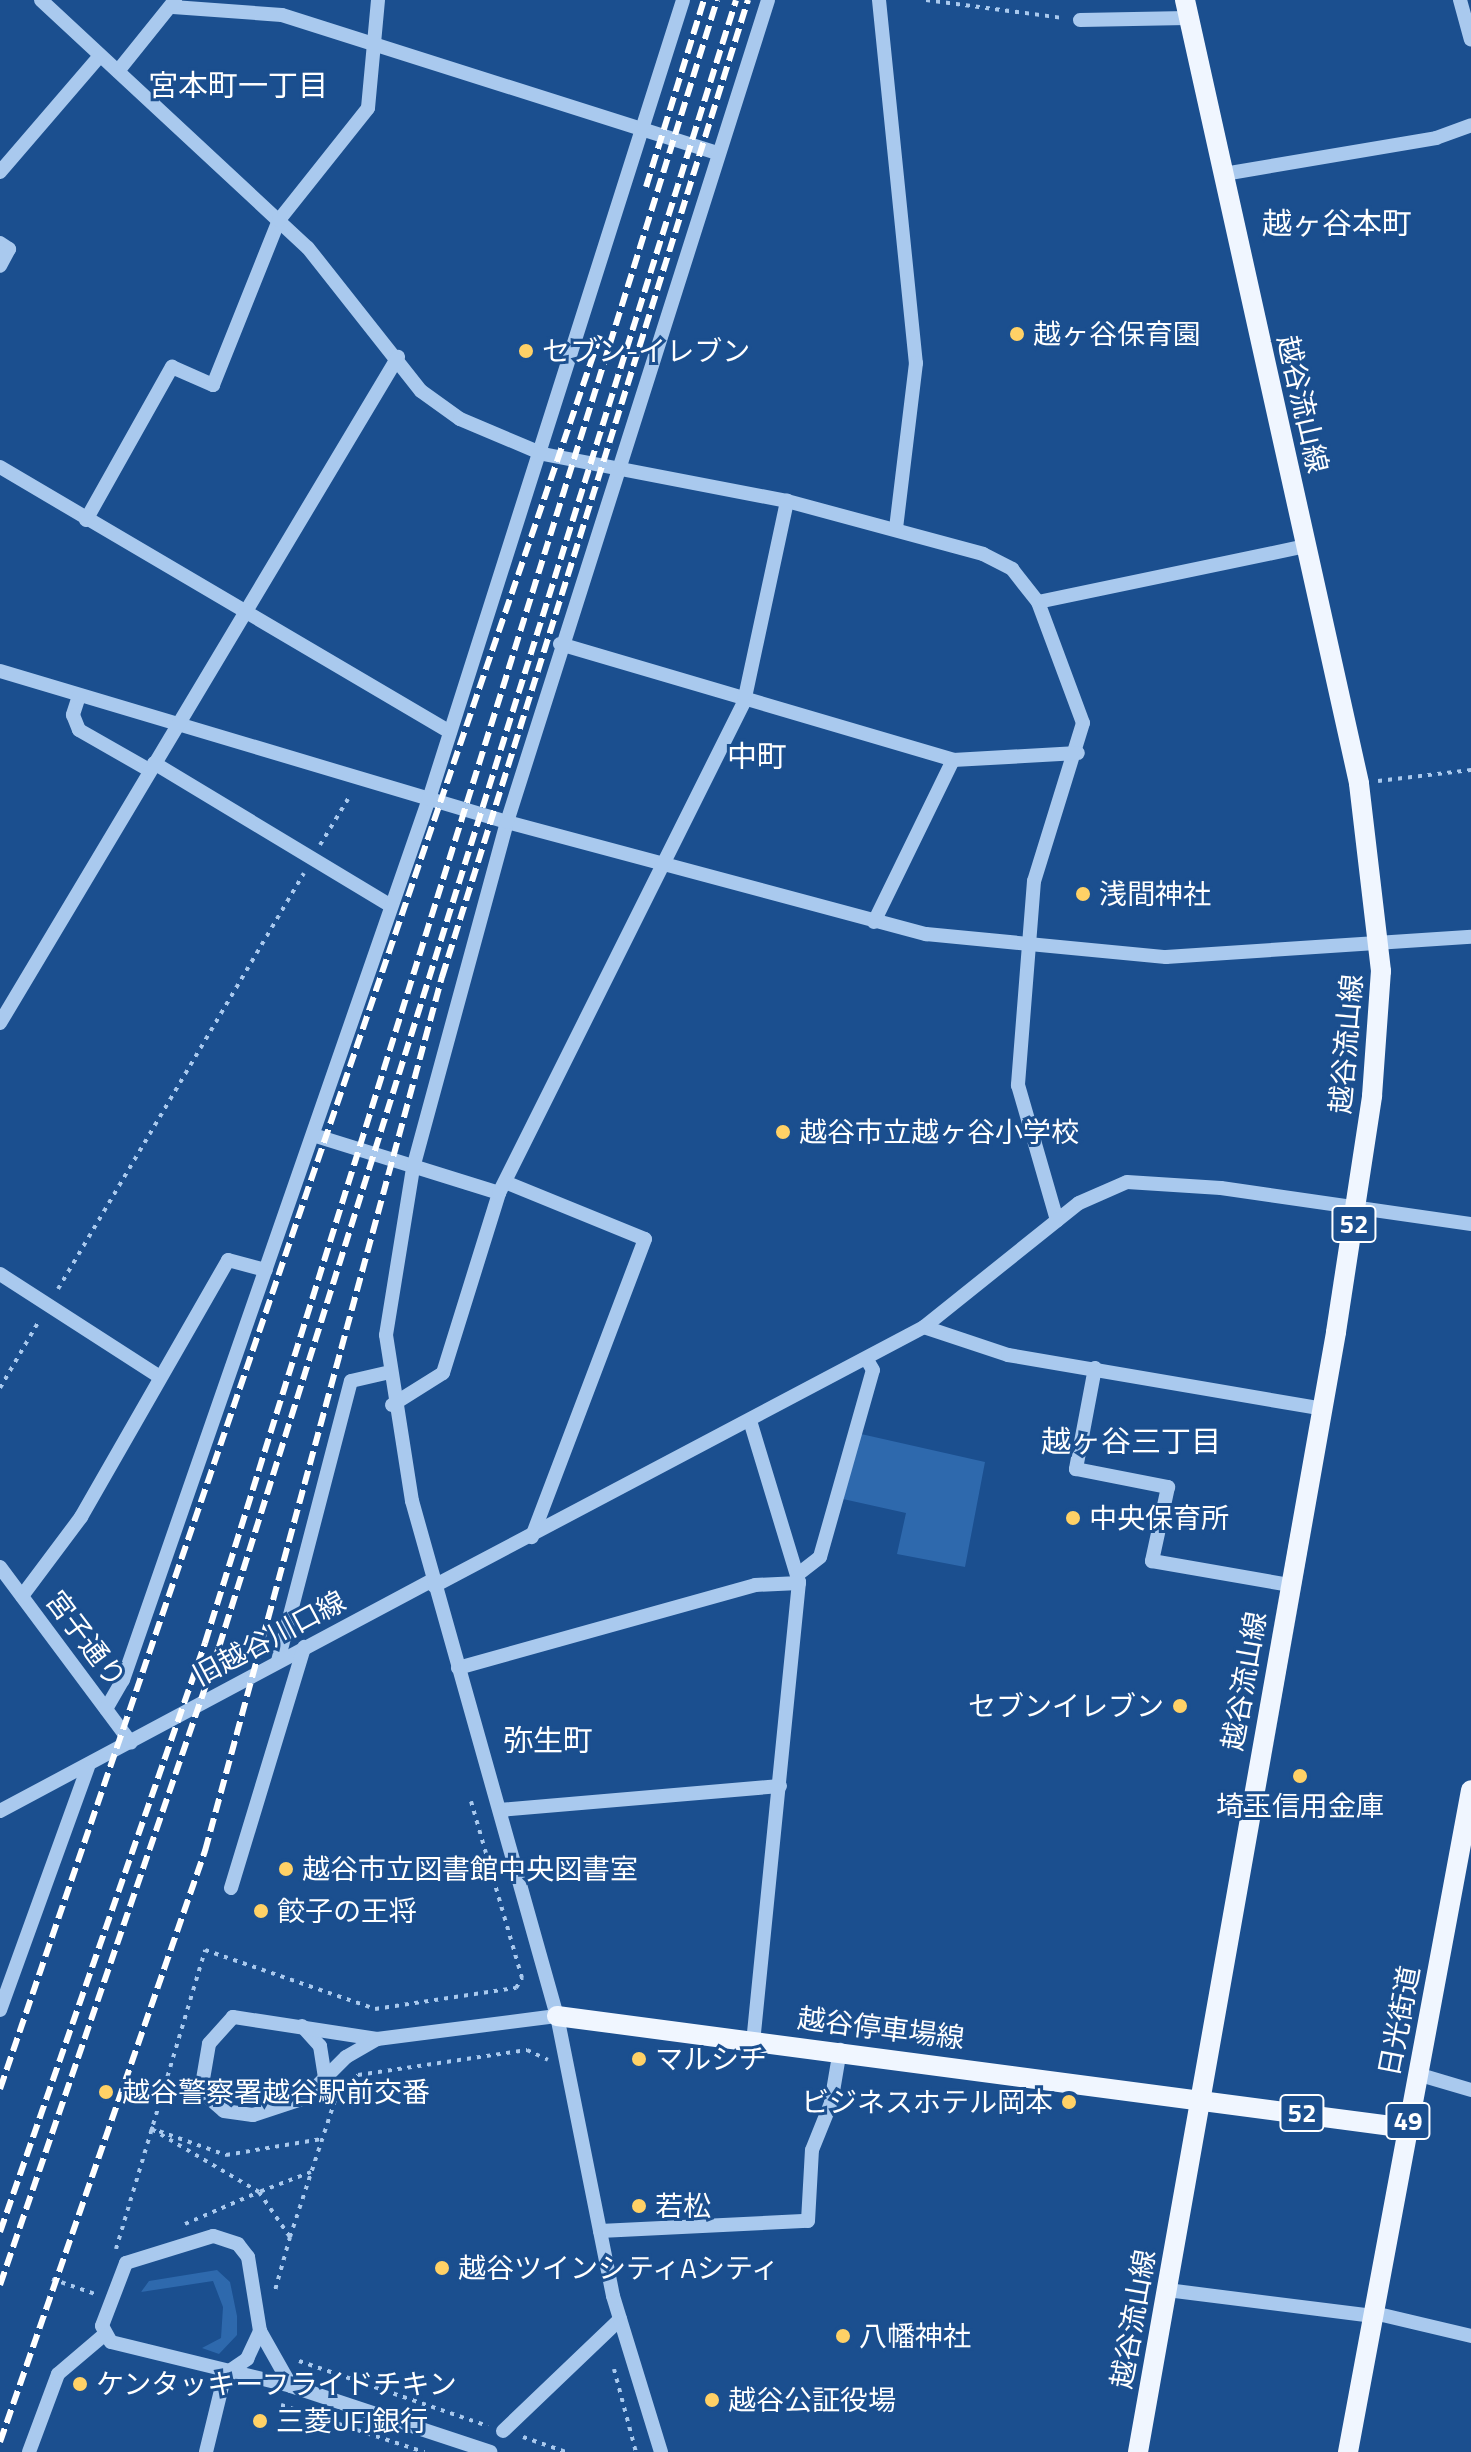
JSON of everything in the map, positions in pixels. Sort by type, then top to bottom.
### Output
[{"type":"main road","name":"越谷流山線","points":[[1138,2452],[1289,1585],[1323,1409],[1356,1206],[1378,1035],[1381,944],[1359,783],[1186,9]]},
{"type":"main road","name":"日光街道","points":[[1348,2452],[1471,1790]]},
{"type":"main road","name":"越谷停車場線","points":[[557,2016],[840,2050],[1198,2100]]},
{"type":"main road","name":"52","points":[[1198,2100],[1407,2128]]},
{"type":"street","points":[[41,0],[99,57],[279,220],[398,357],[421,391],[460,419],[543,454],[787,501],[896,529],[1002,564],[1038,602],[1083,723],[1078,753],[1034,881],[1026,948],[1018,1085],[1057,1220]]},
{"type":"street","points":[[86,520],[172,367],[213,385],[279,220],[368,108],[378,0]]},
{"type":"street","points":[[106,1709],[123,1680],[429,799],[543,454],[683,0]]},
{"type":"street","points":[[661,2452],[620,2319],[557,2016],[433,1583],[392,1405],[389,1294],[413,1168],[507,822],[715,152],[768,0]]},
{"type":"street","points":[[879,0],[916,363],[896,529]]},
{"type":"street","points":[[1460,0],[1471,40]]},
{"type":"street","points":[[118,71],[174,3],[282,15],[715,152]]},
{"type":"street","points":[[1080,20],[1186,9]]},
{"type":"street","points":[[0,172],[99,57]]},
{"type":"street","points":[[1224,174],[1436,138],[1471,125]]},
{"type":"street","points":[[0,243],[9,249],[0,266]]},
{"type":"street","points":[[0,1023],[240,614],[398,357]]},
{"type":"street","points":[[0,467],[240,614],[450,732]]},
{"type":"street","points":[[392,1405],[443,1373],[502,1187],[665,867],[744,702],[787,501]]},
{"type":"street","points":[[1038,602],[1306,546]]},
{"type":"street","points":[[560,644],[744,702],[953,760],[1078,753]]},
{"type":"street","points":[[0,671],[507,822],[874,922],[1026,948],[1166,957],[1471,937]]},
{"type":"street","points":[[79,696],[73,715],[79,730],[151,767],[391,906]]},
{"type":"street","points":[[874,922],[953,760]]},
{"type":"street","points":[[313,1135],[413,1168],[502,1187],[645,1239],[532,1537]]},
{"type":"street","name":"旧越谷川口線","points":[[0,1811],[88,1767],[304,1647],[532,1537],[867,1360],[924,1327],[1057,1220],[1127,1182],[1356,1206],[1471,1224]]},
{"type":"street","points":[[22,1596],[81,1517],[228,1260],[266,1270]]},
{"type":"street","points":[[0,1274],[160,1377]]},
{"type":"street","points":[[924,1327],[1008,1355],[1323,1409]]},
{"type":"street","points":[[458,1668],[755,1585],[798,1579],[820,1557],[873,1370],[867,1360]]},
{"type":"street","points":[[1095,1368],[1076,1469],[1168,1487],[1152,1561],[1289,1585]]},
{"type":"street","points":[[278,1661],[351,1381],[389,1372]]},
{"type":"street","points":[[751,1424],[798,1579],[753,2039]]},
{"type":"street","name":"宮子通り","points":[[0,1567],[131,1743]]},
{"type":"street","points":[[231,1888],[304,1647]]},
{"type":"street","points":[[0,2010],[88,1767]]},
{"type":"street","points":[[500,1810],[780,1786]]},
{"type":"street","points":[[377,2039],[325,2078],[305,2098],[253,2115],[224,2111],[201,2091],[209,2044],[223,2023],[248,2015],[377,2039],[557,2016]]},
{"type":"street","points":[[298,2024],[320,2046],[325,2078]]},
{"type":"street","points":[[600,2231],[808,2221],[812,2150],[831,2103],[840,2050]]},
{"type":"street","points":[[1417,2074],[1471,2090]]},
{"type":"street","points":[[29,2452],[58,2374],[104,2335],[126,2263],[213,2236],[238,2244],[248,2257],[260,2331],[291,2386]]},
{"type":"street","points":[[1167,2290],[1373,2314],[1471,2336]]},
{"type":"street","points":[[503,2431],[605,2337],[620,2319]]},
{"type":"street","points":[[206,2452],[225,2374],[247,2359],[260,2331]]},
{"type":"street","points":[[104,2335],[124,2348],[225,2374],[291,2386],[490,2452]]},
{"type":"path","points":[[926,0],[1080,20]]},
{"type":"path","points":[[1359,783],[1471,770]]},
{"type":"path","points":[[0,1388],[348,799]]},
{"type":"path","points":[[275,2303],[290,2237],[336,2097],[358,2075],[527,2050],[549,2061],[552,2076]]},
{"type":"path","points":[[290,2237],[259,2192],[150,2128],[226,2155],[322,2139]]},
{"type":"path","points":[[173,2229],[312,2172]]},
{"type":"path","points":[[115,2253],[130,2247]]},
{"type":"path","points":[[52,2279],[99,2295]]},
{"type":"path","points":[[94,2308],[105,2281]]},
{"type":"path","points":[[605,2337],[636,2452]]},
{"type":"path","points":[[293,2349],[300,2361],[566,2452]]},
{"type":"shaded area","points":[[861,1434],[985,1462],[965,1567],[897,1554],[906,1513],[843,1499]]},
{"type":"shaded area","points":[[217,2270],[230,2282],[237,2316],[237,2335],[219,2354],[202,2348],[221,2338],[223,2307],[213,2281],[141,2292],[149,2281]]},
{"type":"railway","points":[[646,187],[704,0]]},
{"type":"railway","points":[[0,2232],[205,1643],[717,0]]},
{"type":"railway","points":[[0,2285],[219,1647],[736,0]]},
{"type":"railway","points":[[0,2442],[205,1851],[442,977],[748,0]]},
{"type":"railway","points":[[0,2089],[600,336]]},
{"type":"place","name":"越ヶ谷保育園","points":[[1017,334]]},
{"type":"place","name":"セブン-イレブン","points":[[526,351]]},
{"type":"place","name":"浅間神社","points":[[1083,894]]},
{"type":"place","name":"越谷市立越ヶ谷小学校","points":[[783,1132]]},
{"type":"place","name":"中央保育所","points":[[1073,1518]]},
{"type":"place","name":"セブンイレブン","points":[[1180,1706]]},
{"type":"place","name":"埼玉信用金庫","points":[[1300,1776]]},
{"type":"place","name":"越谷市立図書館中央図書室","points":[[286,1869]]},
{"type":"place","name":"餃子の王将","points":[[261,1911]]},
{"type":"place","name":"マルシチ","points":[[639,2059]]},
{"type":"place","name":"越谷警察署越谷駅前交番","points":[[106,2092]]},
{"type":"place","name":"ビジネスホテル岡本","points":[[1069,2102]]},
{"type":"place","name":"若松","points":[[639,2206]]},
{"type":"place","name":"越谷ツインシティAシティ","points":[[442,2268]]},
{"type":"place","name":"八幡神社","points":[[843,2336]]},
{"type":"place","name":"ケンタッキーフライドチキン","points":[[80,2384]]},
{"type":"place","name":"越谷公証役場","points":[[712,2400]]},
{"type":"place","name":"三菱UFJ銀行","points":[[260,2421]]},
{"type":"district","name":"宮本町一丁目","points":[[238,85]]},
{"type":"district","name":"越ヶ谷本町","points":[[1337,223]]},
{"type":"district","name":"中町","points":[[757,756]]},
{"type":"district","name":"越ヶ谷三丁目","points":[[1131,1441]]},
{"type":"district","name":"弥生町","points":[[548,1740]]}]
